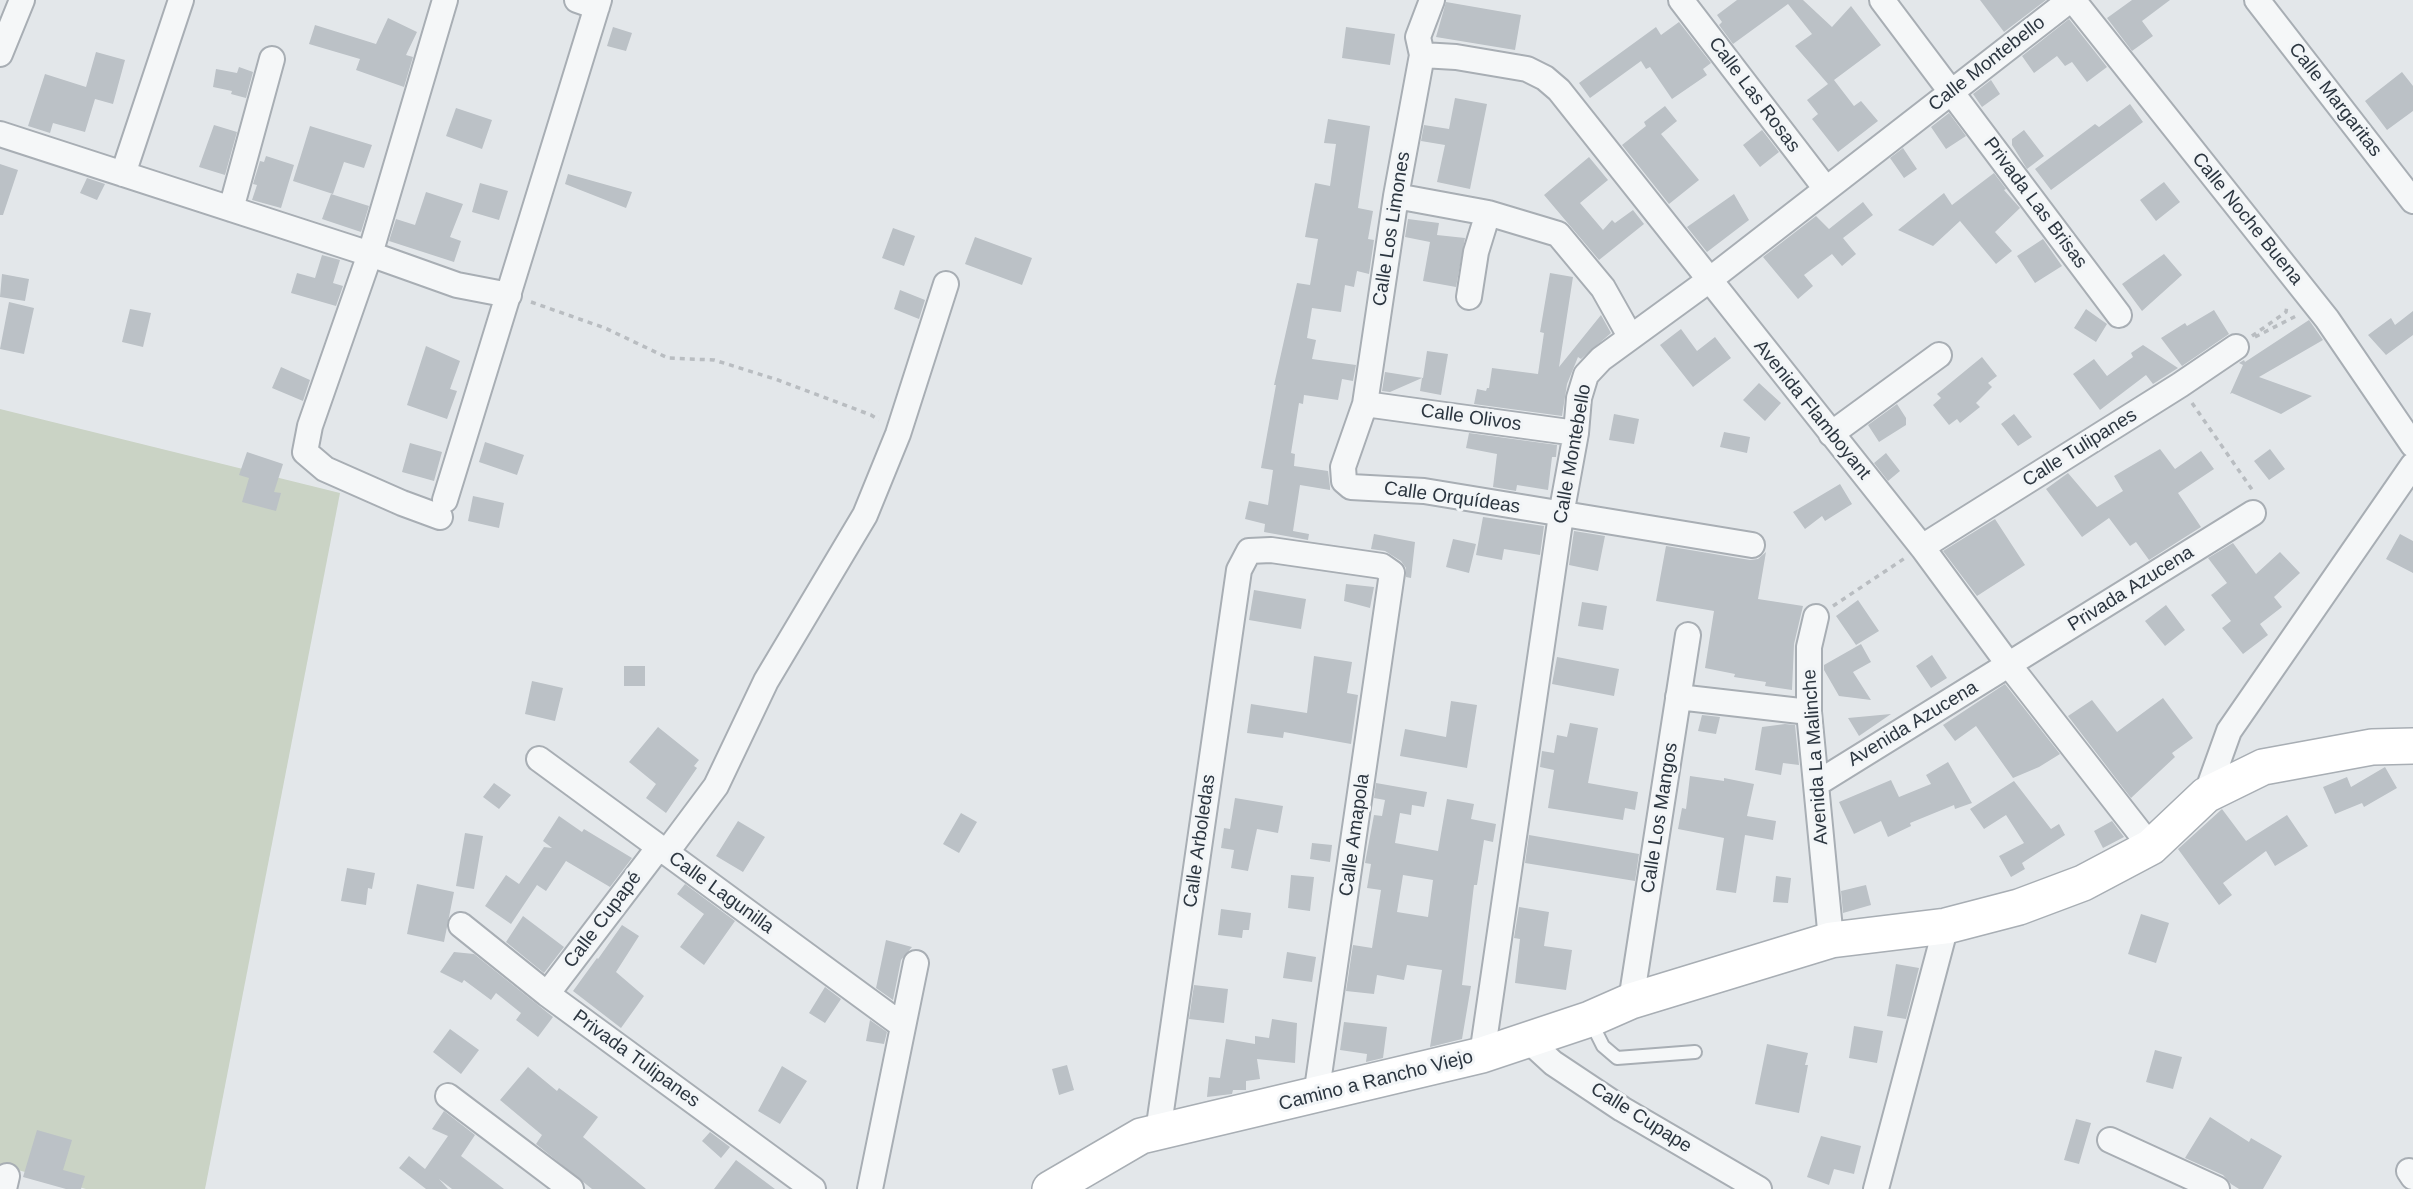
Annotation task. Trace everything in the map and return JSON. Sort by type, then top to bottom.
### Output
[{"type":"street","points":[[0,54],[22,0]]},
{"type":"street","points":[[122,174],[181,0]]},
{"type":"street","points":[[445,0],[370,254],[310,426],[305,453],[326,469],[402,503],[443,508],[526,242],[591,2]]},
{"type":"street","name":"Calle Los Limones","points":[[1344,481],[1343,467],[1365,404],[1396,196],[1422,55],[1418,37],[1432,0]]},
{"type":"street","name":"Calle Las Rosas","points":[[1681,0],[1826,189]]},
{"type":"street","name":"Privada Las Brisas","points":[[1882,0],[2119,315]]},
{"type":"street","name":"Calle Montebello","points":[[1482,1055],[1561,515],[1576,433],[1579,398],[1586,375],[1630,336],[1708,281],[2071,0]]},
{"type":"street","name":"Calle Noche Buena","points":[[2071,0],[2327,318],[2413,445]]},
{"type":"street","name":"Calle Margaritas","points":[[2257,0],[2413,201]]},
{"type":"street","name":"Avenida Flamboyant","points":[[1422,55],[1457,57],[1527,69],[1545,78],[1559,90],[1708,281],[1922,547],[2151,847]]},
{"type":"street","points":[[231,209],[272,59]]},
{"type":"street","points":[[0,134],[370,254],[457,285],[509,295]]},
{"type":"street","points":[[1396,196],[1488,213],[1558,234],[1603,288],[1630,336]]},
{"type":"street","points":[[1469,297],[1476,252],[1488,213]]},
{"type":"street","points":[[457,285],[500,284],[526,242]]},
{"type":"street","name":"Calle Cupapé","points":[[547,993],[716,786],[766,681],[864,514],[898,434],[946,284]]},
{"type":"street","name":"Calle Tulipanes","points":[[1922,547],[2236,347]]},
{"type":"street","points":[[1831,434],[1939,355]]},
{"type":"street","name":"Calle Olivos","points":[[1365,404],[1576,433]]},
{"type":"street","points":[[2206,795],[2229,731],[2413,465]]},
{"type":"street","name":"Calle Orquídeas","points":[[1344,481],[1351,487],[1424,491],[1752,545]]},
{"type":"street","name":"Privada Azucena","points":[[2010,665],[2253,513]]},
{"type":"street","name":"Calle Arboledas","points":[[1158,1132],[1239,570],[1249,551],[1271,550],[1382,566],[1392,573]]},
{"type":"street","name":"Calle Amapola","points":[[1316,1096],[1392,573]]},
{"type":"street","name":"Avenida La Malinche","points":[[1816,617],[1809,648],[1809,712],[1831,940]]},
{"type":"street","name":"Calle Los Mangos","points":[[1631,1001],[1688,635]]},
{"type":"street","name":"Avenida Azucena","points":[[1816,783],[2010,665]]},
{"type":"street","points":[[1678,697],[1809,712]]},
{"type":"street","name":"Camino a Rancho Viejo","points":[[1051,1189],[1141,1136],[1482,1055],[1590,1019],[1631,1001],[1831,940],[1946,926],[2019,907],[2083,883],[2151,847],[2206,795],[2263,767],[2372,747],[2413,746]]},
{"type":"street","name":"Calle Lagunilla","points":[[539,759],[903,1026]]},
{"type":"street","name":"Privada Tulipanes","points":[[461,925],[547,993],[813,1189]]},
{"type":"street","points":[[1876,1189],[1946,926]]},
{"type":"street","points":[[870,1189],[916,963]]},
{"type":"street","name":"Calle Cupape","points":[[1528,1040],[1553,1063],[1622,1109],[1759,1189]]},
{"type":"street","points":[[448,1096],[571,1189]]},
{"type":"street","points":[[2109,1140],[2217,1189]]},
{"type":"lane","points":[[1590,1019],[1603,1046],[1617,1058],[1695,1052]]},
{"type":"path","points":[[2236,347],[2286,312],[2291,275]]},
{"type":"path","points":[[509,295],[604,328],[668,358],[714,359],[778,380],[871,415],[898,434]]},
{"type":"path","points":[[2236,347],[2305,312],[2327,318]]},
{"type":"path","points":[[2180,385],[2256,496],[2253,513]]},
{"type":"path","points":[[1816,617],[1922,547]]},
{"type":"green space","points":[[0,409],[340,493],[205,1189],[86,1189],[0,1165]]},
{"type":"building","points":[[1737,0],[1803,0],[1832,27],[1851,6],[1881,45],[1834,80],[1854,106],[1861,101],[1878,121],[1838,152],[1812,119],[1818,114],[1807,100],[1828,84],[1795,46],[1812,34],[1788,4],[1733,44],[1719,25],[1722,22],[1717,15]]},
{"type":"building","points":[[1980,0],[2046,0],[2004,32]]},
{"type":"building","points":[[2132,0],[2170,0],[2142,21],[2153,36],[2132,51],[2107,18]]},
{"type":"building","points":[[1446,2],[1521,15],[1515,50],[1436,37]]},
{"type":"building","points":[[388,18],[417,32],[406,55],[413,57],[404,87],[356,70],[360,59],[309,44],[315,25],[376,44]]},
{"type":"building","points":[[2069,19],[2107,67],[2087,82],[2072,62],[2065,66],[2057,56],[2034,73],[2022,56]]},
{"type":"building","points":[[1679,22],[1711,63],[1703,69],[1707,75],[1672,99],[1650,67],[1646,69],[1641,61],[1590,98],[1579,83],[1656,27],[1661,35]]},
{"type":"building","points":[[613,27],[632,33],[626,51],[607,46]]},
{"type":"building","points":[[1346,27],[1395,34],[1390,65],[1342,58]]},
{"type":"building","points":[[96,52],[125,60],[113,104],[95,99],[85,132],[53,123],[50,133],[28,126],[45,74],[86,87]]},
{"type":"building","points":[[239,67],[253,72],[246,98],[231,94],[232,91],[213,87],[216,69],[237,73]]},
{"type":"building","points":[[2402,72],[2413,86],[2413,111],[2387,130],[2365,101]]},
{"type":"building","points":[[1991,80],[2000,94],[1982,107],[1973,94]]},
{"type":"building","points":[[1455,98],[1487,104],[1470,189],[1437,182],[1445,145],[1421,141],[1424,125],[1449,129]]},
{"type":"building","points":[[2130,104],[2143,122],[2051,190],[2035,169],[2095,124],[2099,127]]},
{"type":"building","points":[[1665,106],[1677,121],[1661,134],[1699,180],[1669,204],[1622,145],[1646,126],[1644,122]]},
{"type":"building","points":[[456,108],[492,120],[482,149],[446,136]]},
{"type":"building","points":[[1949,113],[1966,136],[1946,149],[1931,127]]},
{"type":"building","points":[[1328,119],[1370,126],[1358,208],[1373,211],[1368,239],[1374,240],[1369,274],[1357,271],[1354,287],[1345,285],[1341,312],[1312,308],[1307,338],[1316,340],[1312,359],[1356,365],[1353,381],[1342,379],[1338,400],[1304,395],[1303,404],[1299,403],[1291,453],[1295,454],[1294,466],[1328,471],[1330,487],[1330,490],[1300,485],[1293,531],[1309,534],[1308,540],[1264,532],[1265,524],[1245,519],[1249,501],[1268,505],[1273,470],[1261,468],[1274,385],[1297,283],[1310,285],[1318,239],[1305,237],[1315,183],[1330,186],[1336,144],[1324,143]]},
{"type":"building","points":[[214,125],[237,132],[225,175],[199,167]]},
{"type":"building","points":[[310,126],[372,145],[364,168],[344,162],[333,194],[293,181]]},
{"type":"building","points":[[1762,130],[1779,152],[1760,167],[1743,145]]},
{"type":"building","points":[[2024,130],[2044,156],[2027,169],[2012,145],[2012,139]]},
{"type":"building","points":[[1903,148],[1917,169],[1904,178],[1890,158]]},
{"type":"building","points":[[266,156],[294,165],[281,208],[252,200],[257,185],[253,184],[260,161],[264,162]]},
{"type":"building","points":[[1589,157],[1608,180],[1580,203],[1603,230],[1612,220],[1615,223],[1633,210],[1644,224],[1599,260],[1544,195]]},
{"type":"building","points":[[0,164],[18,170],[3,215],[0,215]]},
{"type":"building","points":[[1994,173],[2006,189],[2004,190],[2020,208],[1995,232],[2012,251],[1996,264],[1960,221],[1933,246],[1898,230],[1944,193],[1952,205]]},
{"type":"building","points":[[568,174],[632,192],[626,208],[565,184]]},
{"type":"building","points":[[87,178],[105,184],[97,200],[80,193]]},
{"type":"building","points":[[2164,182],[2180,202],[2156,221],[2140,200]]},
{"type":"building","points":[[480,183],[508,191],[499,220],[472,212]]},
{"type":"building","points":[[426,192],[463,204],[450,237],[461,241],[454,262],[389,241],[396,219],[415,225]]},
{"type":"building","points":[[331,194],[369,206],[361,232],[322,219]]},
{"type":"building","points":[[1734,194],[1749,220],[1707,252],[1687,227]]},
{"type":"building","points":[[1863,202],[1873,215],[1843,238],[1856,254],[1842,266],[1832,254],[1804,275],[1813,286],[1798,299],[1763,257],[1816,216],[1829,229]]},
{"type":"building","points":[[1408,219],[1439,223],[1437,235],[1465,238],[1456,287],[1423,281],[1430,242],[1405,237]]},
{"type":"building","points":[[893,228],[915,236],[904,266],[882,258]]},
{"type":"building","points":[[975,237],[1032,258],[1022,285],[965,264]]},
{"type":"building","points":[[2043,239],[2062,266],[2035,283],[2017,256]]},
{"type":"building","points":[[2164,254],[2182,275],[2142,311],[2122,284]]},
{"type":"building","points":[[322,255],[340,260],[333,283],[343,286],[336,306],[291,293],[297,273],[315,278]]},
{"type":"building","points":[[1550,273],[1573,277],[1559,367],[1601,315],[1611,333],[1581,359],[1578,357],[1567,384],[1562,416],[1474,404],[1477,389],[1486,391],[1489,388],[1492,368],[1538,374],[1544,333],[1540,332]]},
{"type":"building","points":[[2,274],[29,279],[25,301],[0,297]]},
{"type":"building","points":[[900,290],[925,300],[919,319],[894,309]]},
{"type":"building","points":[[9,302],[34,308],[24,354],[0,349]]},
{"type":"building","points":[[130,309],[151,313],[143,347],[122,342]]},
{"type":"building","points":[[2086,309],[2107,324],[2096,342],[2074,328]]},
{"type":"building","points":[[2214,310],[2229,334],[2182,366],[2161,338]]},
{"type":"building","points":[[2413,311],[2413,335],[2386,355],[2368,335],[2391,318],[2395,325]]},
{"type":"building","points":[[2309,320],[2323,340],[2259,377],[2312,396],[2281,414],[2230,394],[2243,365],[2239,363],[2244,360],[2245,362]]},
{"type":"building","points":[[1681,329],[1697,351],[1715,337],[1731,358],[1693,387],[1660,345]]},
{"type":"building","points":[[2143,345],[2178,368],[2153,384],[2146,375],[2100,410],[2073,374],[2094,359],[2107,376],[2133,357],[2131,353]]},
{"type":"building","points":[[426,346],[460,361],[450,389],[457,391],[447,419],[407,405]]},
{"type":"building","points":[[1427,351],[1448,354],[1441,395],[1420,391],[1422,378],[1390,392],[1382,391],[1385,372],[1423,378]]},
{"type":"building","points":[[1982,357],[1997,376],[1988,383],[1992,387],[1976,403],[1980,407],[1960,423],[1957,419],[1949,425],[1933,405],[1941,398],[1937,394]]},
{"type":"building","points":[[281,367],[310,380],[303,401],[272,388]]},
{"type":"building","points":[[1759,383],[1781,403],[1765,421],[1743,400]]},
{"type":"building","points":[[1897,404],[1906,418],[1906,425],[1879,442],[1868,425]]},
{"type":"building","points":[[1614,414],[1639,419],[1634,444],[1609,440]]},
{"type":"building","points":[[2014,414],[2032,437],[2018,446],[2001,424]]},
{"type":"building","points":[[1724,432],[1750,437],[1747,453],[1720,447]]},
{"type":"building","points":[[1469,433],[1557,445],[1556,457],[1552,457],[1548,490],[1517,485],[1516,491],[1493,487],[1497,454],[1466,448]]},
{"type":"building","points":[[485,442],[524,455],[517,475],[479,462]]},
{"type":"building","points":[[410,443],[442,452],[434,481],[402,472]]},
{"type":"building","points":[[2160,449],[2175,469],[2201,451],[2214,469],[2178,493],[2201,527],[2149,560],[2136,542],[2130,546],[2109,518],[2082,537],[2046,489],[2068,473],[2097,507],[2123,491],[2114,476]]},
{"type":"building","points":[[2270,449],[2285,469],[2269,480],[2254,461]]},
{"type":"building","points":[[247,452],[283,464],[274,492],[281,493],[276,511],[242,502],[249,478],[239,475]]},
{"type":"building","points":[[1886,453],[1900,471],[1888,481],[1874,463]]},
{"type":"building","points":[[1840,484],[1852,504],[1825,521],[1822,516],[1805,529],[1793,512]]},
{"type":"building","points":[[473,496],[504,503],[499,528],[468,521]]},
{"type":"building","points":[[1483,517],[1544,526],[1540,555],[1504,549],[1502,560],[1476,555]]},
{"type":"building","points":[[1995,519],[2025,565],[1977,596],[1943,551]]},
{"type":"building","points":[[1574,531],[1605,536],[1598,571],[1569,565]]},
{"type":"building","points":[[1374,534],[1415,542],[1411,578],[1406,577],[1406,568],[1401,561],[1385,551],[1371,549]]},
{"type":"building","points":[[2400,534],[2413,541],[2413,573],[2386,559]]},
{"type":"building","points":[[1453,539],[1476,544],[1469,573],[1446,567]]},
{"type":"building","points":[[2233,543],[2256,574],[2280,552],[2300,573],[2274,597],[2282,607],[2260,624],[2268,635],[2243,654],[2222,628],[2231,621],[2211,595],[2227,583],[2208,558]]},
{"type":"building","points":[[1666,546],[1750,560],[1758,559],[1766,552],[1758,599],[1803,606],[1794,644],[1792,690],[1765,686],[1766,682],[1734,677],[1735,674],[1705,668],[1714,611],[1656,601]]},
{"type":"building","points":[[1346,584],[1374,587],[1370,608],[1344,601]]},
{"type":"building","points":[[1254,590],[1306,599],[1301,629],[1249,620]]},
{"type":"building","points":[[1858,600],[1879,631],[1856,645],[1836,616]]},
{"type":"building","points":[[1582,602],[1607,606],[1603,630],[1578,626]]},
{"type":"building","points":[[2166,605],[2185,630],[2165,646],[2145,621]]},
{"type":"building","points":[[1861,644],[1871,662],[1853,672],[1871,700],[1839,696],[1824,670],[1824,665]]},
{"type":"building","points":[[1932,655],[1947,678],[1931,688],[1916,666]]},
{"type":"building","points":[[1314,656],[1352,662],[1347,693],[1358,695],[1351,744],[1284,732],[1283,738],[1247,733],[1251,704],[1307,713]]},
{"type":"building","points":[[1557,657],[1619,669],[1614,696],[1552,684]]},
{"type":"building","points":[[624,666],[645,666],[645,686],[624,686]]},
{"type":"building","points":[[532,681],[563,688],[555,721],[525,714]]},
{"type":"building","points":[[2005,684],[2060,754],[2013,778],[1976,726],[1955,741],[1943,725]]},
{"type":"building","points":[[2163,698],[2193,738],[2172,753],[2175,757],[2131,798],[2068,716],[2092,700],[2117,732]]},
{"type":"building","points":[[1451,701],[1477,705],[1467,768],[1400,756],[1405,729],[1446,737]]},
{"type":"building","points":[[1891,714],[1859,736],[1848,718]]},
{"type":"building","points":[[1702,715],[1720,717],[1716,734],[1698,731]]},
{"type":"building","points":[[1570,723],[1598,728],[1588,783],[1638,792],[1635,810],[1625,808],[1623,820],[1548,808],[1554,770],[1540,767],[1542,751],[1554,753],[1557,735],[1567,737]]},
{"type":"building","points":[[1795,725],[1799,765],[1783,763],[1781,775],[1755,770],[1762,727]]},
{"type":"building","points":[[658,727],[699,760],[694,766],[697,768],[666,813],[646,798],[656,784],[629,762]]},
{"type":"building","points":[[1948,762],[1972,803],[1955,809],[1954,805],[1910,823],[1911,826],[1888,837],[1881,821],[1854,834],[1839,802],[1891,780],[1899,797],[1931,784],[1926,775]]},
{"type":"building","points":[[2385,767],[2397,788],[2364,807],[2362,803],[2335,814],[2323,787],[2347,777],[2351,787]]},
{"type":"building","points":[[1690,776],[1724,781],[1724,778],[1754,784],[1747,816],[1776,821],[1773,840],[1745,835],[1736,893],[1716,890],[1724,838],[1678,829],[1682,808],[1686,809]]},
{"type":"building","points":[[2014,781],[2051,829],[2059,824],[2065,835],[2022,863],[2025,869],[2011,877],[1999,856],[2024,843],[2006,815],[1984,829],[1970,809]]},
{"type":"building","points":[[494,783],[511,795],[499,809],[483,797]]},
{"type":"building","points":[[1376,783],[1427,792],[1424,807],[1412,805],[1411,815],[1400,813],[1395,843],[1438,851],[1447,799],[1474,804],[1471,819],[1496,824],[1493,842],[1484,840],[1477,885],[1474,885],[1462,985],[1471,986],[1462,1039],[1430,1047],[1442,970],[1407,965],[1404,980],[1377,975],[1374,994],[1346,991],[1353,945],[1372,948],[1381,890],[1367,888],[1371,864],[1365,863],[1374,815],[1382,816],[1385,800],[1374,798]],"holes":[[[1403,875],[1433,880],[1428,917],[1397,912]]]},
{"type":"building","points":[[1235,798],[1283,806],[1278,833],[1257,829],[1248,871],[1231,868],[1234,850],[1221,848],[1224,828],[1230,829]]},
{"type":"building","points":[[2222,809],[2246,841],[2287,815],[2308,846],[2275,866],[2266,851],[2223,883],[2232,895],[2219,905],[2178,849]]},
{"type":"building","points":[[961,813],[977,822],[959,853],[943,844]]},
{"type":"building","points":[[559,816],[582,832],[584,829],[632,858],[610,887],[566,861],[546,891],[537,885],[511,924],[485,906],[506,875],[519,884],[544,847],[552,848],[543,841]]},
{"type":"building","points":[[738,821],[765,837],[743,872],[716,856]]},
{"type":"building","points":[[2112,821],[2124,837],[2103,848],[2094,831]]},
{"type":"building","points":[[465,833],[483,836],[474,889],[456,886]]},
{"type":"building","points":[[1529,835],[1639,854],[1635,881],[1525,863]]},
{"type":"building","points":[[1312,843],[1332,845],[1330,862],[1310,859]]},
{"type":"building","points":[[347,868],[375,873],[372,889],[368,888],[366,905],[341,901]]},
{"type":"building","points":[[1291,875],[1314,877],[1310,911],[1288,908]]},
{"type":"building","points":[[1776,876],[1791,878],[1788,903],[1773,902]]},
{"type":"building","points":[[417,884],[454,892],[444,942],[407,934]]},
{"type":"building","points":[[685,884],[735,921],[704,965],[680,947],[704,914],[677,894]]},
{"type":"building","points":[[1866,885],[1871,905],[1843,913],[1841,891]]},
{"type":"building","points":[[1519,907],[1549,912],[1544,946],[1572,950],[1566,990],[1515,983],[1520,939],[1514,938]]},
{"type":"building","points":[[1221,909],[1251,913],[1249,930],[1243,930],[1242,938],[1218,935]]},
{"type":"building","points":[[2141,914],[2169,923],[2156,963],[2128,954]]},
{"type":"building","points":[[523,916],[564,947],[544,973],[506,942]]},
{"type":"building","points":[[622,925],[639,936],[616,972],[644,996],[621,1028],[573,991]]},
{"type":"building","points":[[886,940],[912,947],[901,960],[893,1000],[876,988]]},
{"type":"building","points":[[454,952],[474,954],[553,1017],[538,1037],[516,1020],[521,1013],[496,993],[491,1000],[464,980],[462,983],[440,972]]},
{"type":"building","points":[[1287,952],[1316,957],[1312,982],[1283,978]]},
{"type":"building","points":[[1896,964],[1919,968],[1906,1019],[1887,1016]]},
{"type":"building","points":[[1194,985],[1228,989],[1224,1023],[1189,1019]]},
{"type":"building","points":[[825,987],[841,999],[825,1023],[809,1013]]},
{"type":"building","points":[[1272,1019],[1297,1023],[1295,1063],[1257,1059],[1260,1079],[1246,1081],[1246,1090],[1233,1090],[1232,1094],[1207,1097],[1209,1077],[1220,1078],[1226,1039],[1255,1044],[1255,1036],[1269,1038]]},
{"type":"building","points":[[870,1020],[887,1032],[884,1044],[866,1041]]},
{"type":"building","points":[[1344,1022],[1387,1027],[1383,1058],[1366,1062],[1367,1054],[1340,1050]]},
{"type":"building","points":[[1854,1026],[1883,1031],[1877,1063],[1849,1058]]},
{"type":"building","points":[[450,1029],[479,1050],[461,1074],[433,1052]]},
{"type":"building","points":[[1767,1044],[1808,1053],[1799,1113],[1755,1104]]},
{"type":"building","points":[[2155,1050],[2182,1057],[2173,1089],[2146,1082]]},
{"type":"building","points":[[1067,1065],[1074,1090],[1059,1095],[1052,1069]]},
{"type":"building","points":[[782,1066],[807,1081],[780,1124],[758,1111]]},
{"type":"building","points":[[528,1067],[557,1091],[559,1088],[598,1117],[583,1137],[646,1189],[592,1189],[536,1144],[542,1135],[500,1100]]},
{"type":"building","points":[[444,1111],[475,1135],[461,1156],[504,1189],[452,1189],[439,1179],[448,1189],[426,1189],[399,1168],[409,1156],[425,1169],[448,1136],[432,1129]]},
{"type":"building","points":[[2210,1117],[2249,1142],[2251,1138],[2282,1156],[2263,1189],[2239,1189],[2223,1175],[2185,1158]]},
{"type":"building","points":[[2076,1119],[2091,1123],[2079,1164],[2064,1160]]},
{"type":"building","points":[[37,1130],[72,1140],[63,1170],[85,1176],[81,1189],[66,1189],[23,1177]]},
{"type":"building","points":[[710,1132],[730,1147],[721,1158],[702,1141]]},
{"type":"building","points":[[1821,1136],[1861,1146],[1854,1174],[1834,1169],[1829,1185],[1807,1177]]},
{"type":"building","points":[[736,1160],[775,1189],[714,1189]]}]
